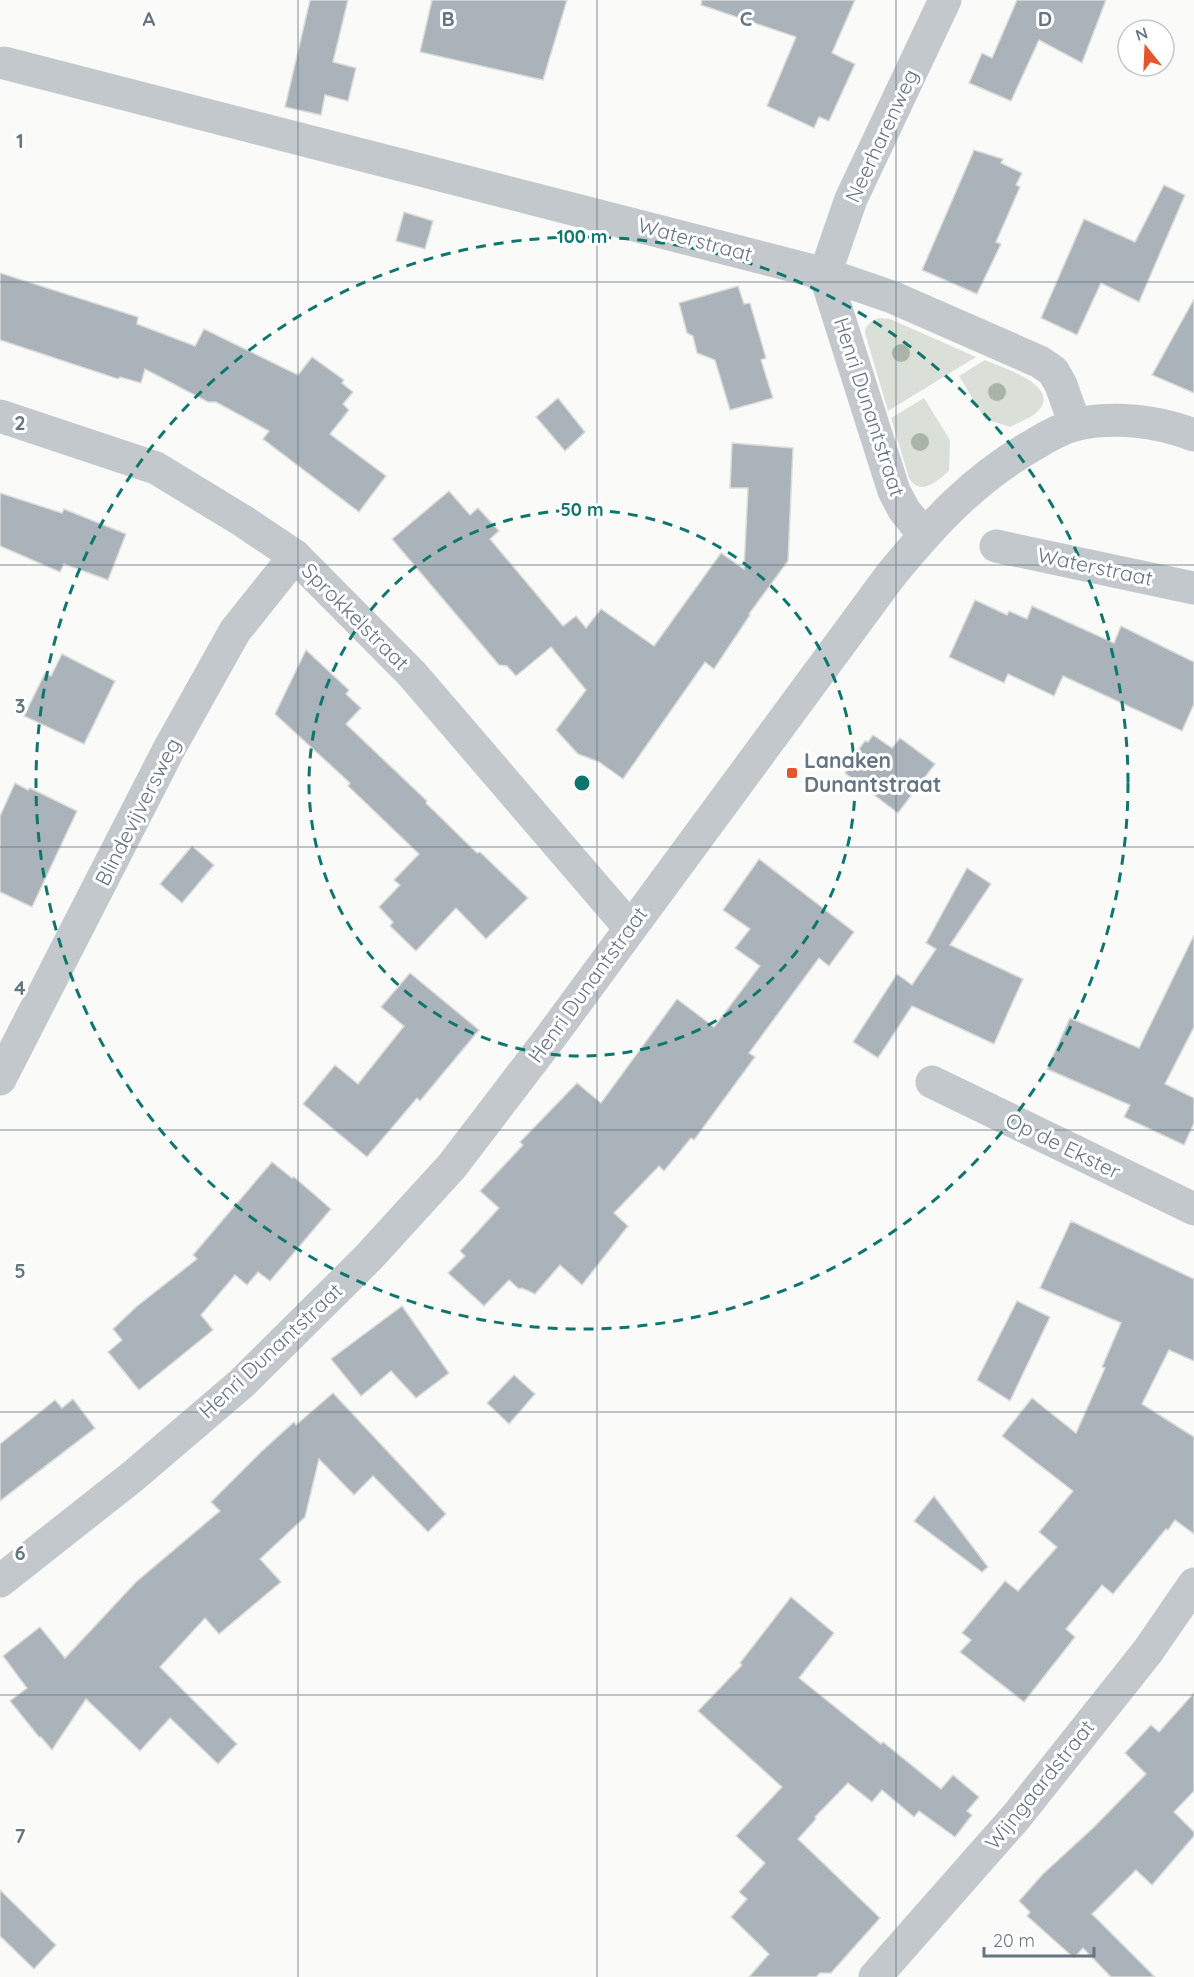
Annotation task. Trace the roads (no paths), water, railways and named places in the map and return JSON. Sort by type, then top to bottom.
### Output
[{"type":"street","name":"Neerharenweg","points":[[825,274],[851,199],[945,0]]},
{"type":"street","name":"Waterstraat","points":[[4,63],[825,274],[892,297],[1040,362],[1053,371],[1061,385],[1075,425]]},
{"type":"street","name":"Henri Dunantstraat","points":[[0,1581],[132,1477],[242,1383],[368,1258],[452,1166],[552,1035],[890,576],[924,535],[904,510],[894,491],[825,274]]},
{"type":"street","name":"Sprokkelstraat","points":[[0,416],[156,468],[295,556],[412,674],[630,928]]},
{"type":"street","points":[[924,535],[958,499],[1016,455],[1046,437],[1075,425],[1104,420],[1138,421],[1179,429],[1194,435]]},
{"type":"street","name":"Waterstraat","points":[[996,546],[1194,588]]},
{"type":"street","name":"Blindevijversweg","points":[[0,1079],[169,749],[235,631],[295,556]]},
{"type":"street","name":"Op de Ekster","points":[[932,1083],[1194,1209]]},
{"type":"street","name":"Wijngaardstraat","points":[[875,1977],[1016,1817],[1148,1651],[1194,1584]]},
{"type":"place","name":"Lanaken Dunantstraat","points":[[792,773]]}]
